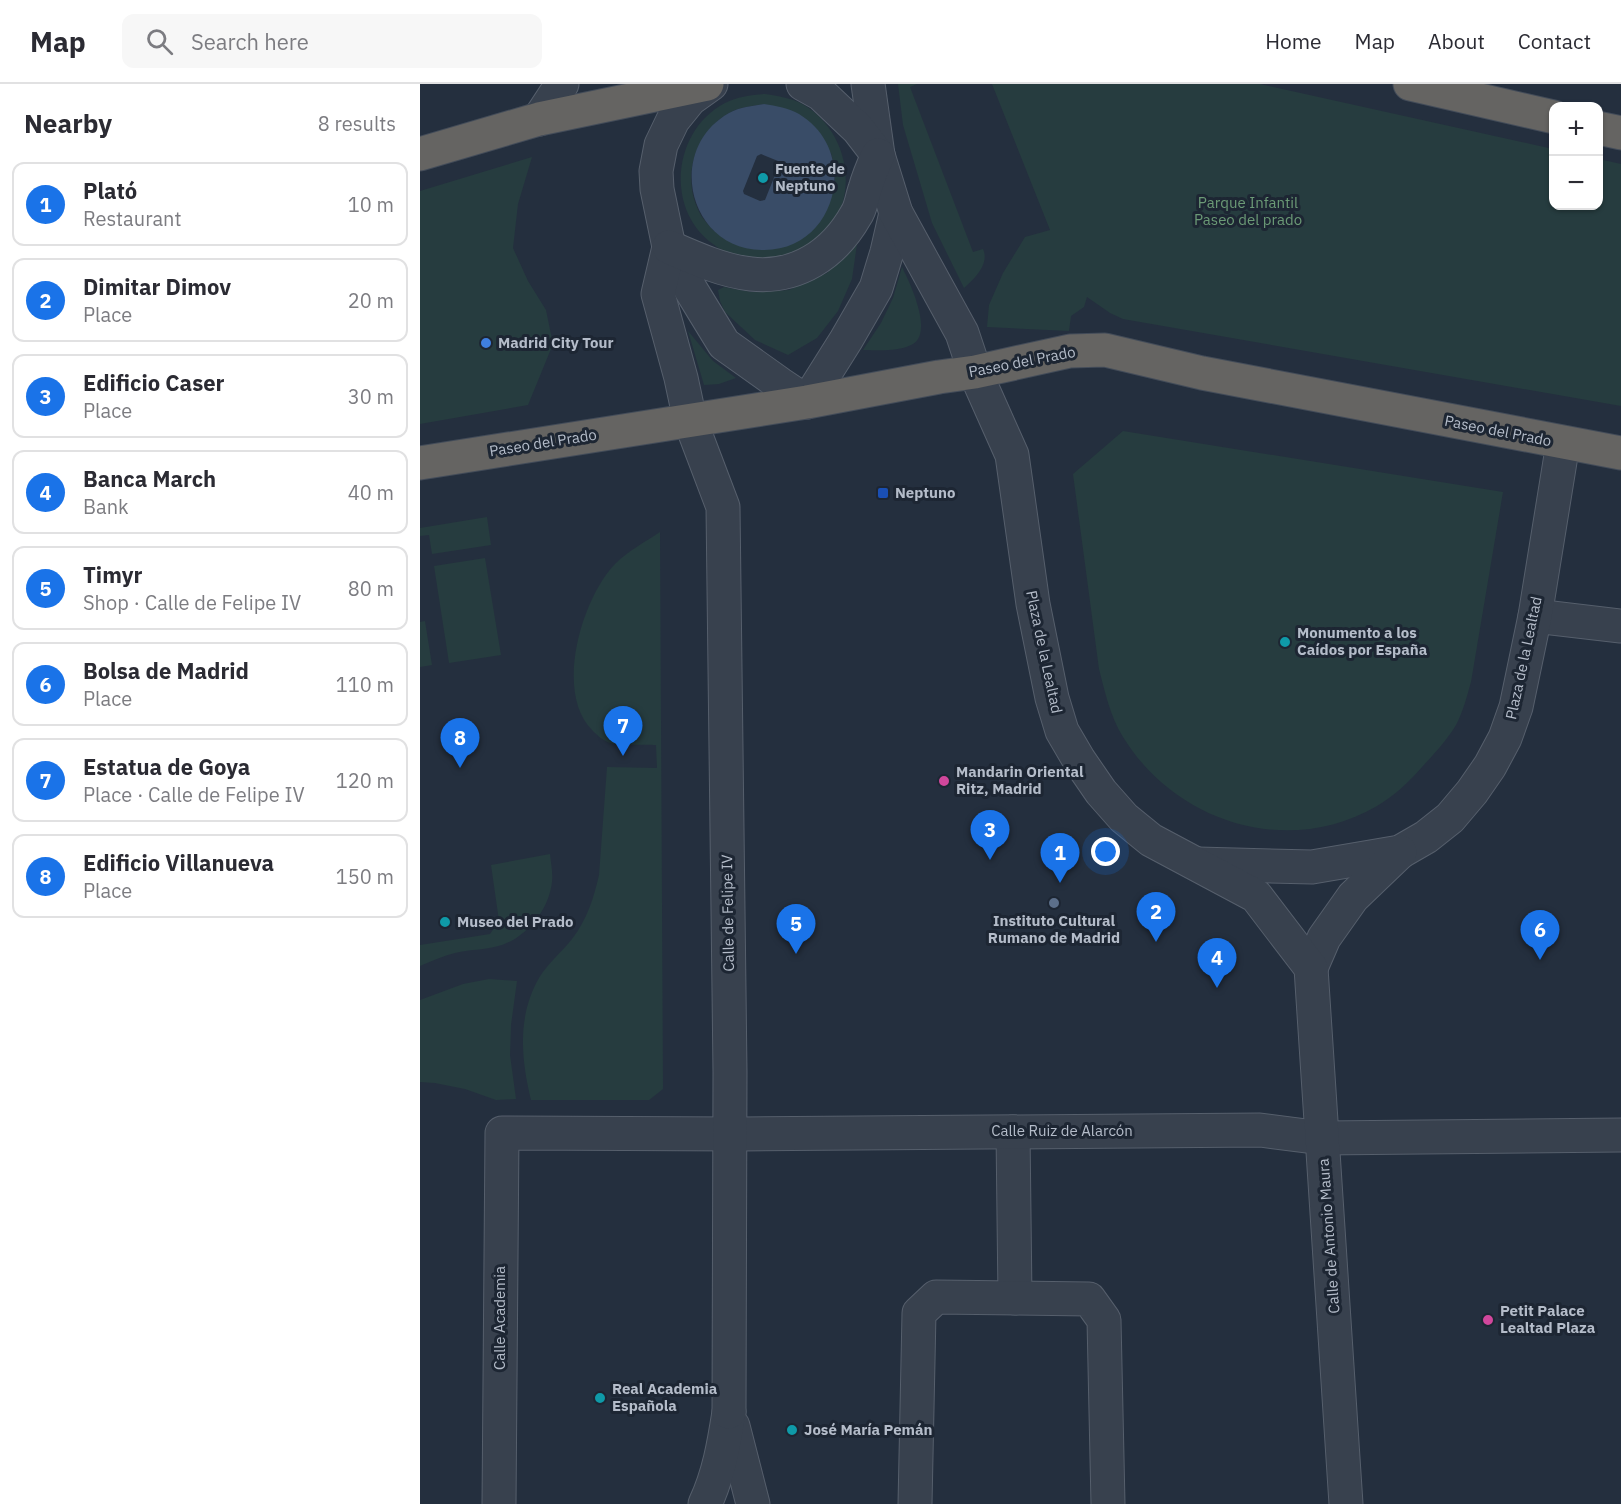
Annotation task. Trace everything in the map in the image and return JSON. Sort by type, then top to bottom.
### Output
[{"type":"highway","points":[[420,154],[539,118],[709,84]]},
{"type":"highway","points":[[1430,86],[1549,116]]},
{"type":"highway","points":[[1603,129],[1621,133]]},
{"type":"highway","name":"Paseo del Prado","points":[[420,463],[807,402],[975,372],[1070,351],[1105,350],[1202,373],[1621,453]]},
{"type":"street","points":[[539,118],[562,84]]},
{"type":"street","points":[[709,84],[684,106],[673,120],[661,145],[656,171],[657,189],[669,247],[724,344],[807,402],[876,288],[896,213]]},
{"type":"street","points":[[803,84],[821,94],[858,129],[878,155]]},
{"type":"street","points":[[669,247],[693,257],[752,274],[778,274],[804,267],[825,253],[843,235],[858,213],[878,155],[868,84]]},
{"type":"street","name":"Plaza de la Lealtad","points":[[878,155],[896,213],[962,333],[975,372],[1012,455],[1033,604],[1052,698],[1062,731],[1101,792],[1124,818],[1151,840],[1198,864],[1312,867],[1400,852],[1426,837],[1450,818],[1490,766],[1505,738],[1516,707],[1535,616],[1563,443]]},
{"type":"street","name":"Calle de Felipe IV","points":[[669,247],[658,294],[690,420],[723,507],[724,518],[729,1412],[721,1462],[705,1504]]},
{"type":"street","points":[[1535,616],[1621,626]]},
{"type":"street","name":"Calle de Antonio Maura","points":[[1346,1504],[1311,968],[1324,938],[1353,897],[1400,852]]},
{"type":"street","points":[[1198,864],[1256,896],[1311,968]]},
{"type":"street","name":"Calle Ruiz de Alarcón","points":[[502,1133],[729,1134],[1260,1130],[1322,1138],[1621,1135]]},
{"type":"street","points":[[1013,1132],[1015,1298]]},
{"type":"street","name":"Calle Academia","points":[[499,1504],[502,1133]]},
{"type":"street","points":[[915,1504],[919,1313],[936,1296],[1089,1299],[1104,1320],[1108,1504]]},
{"type":"street","name":"Calle de Felipe IV","points":[[729,1412],[753,1504]]},
{"type":"green space","points":[[898,84],[917,84],[910,87],[973,252],[983,249],[985,255],[983,266],[964,288],[932,223],[903,125]]},
{"type":"green space","name":"Parque Infantil Paseo del prado","points":[[992,84],[1260,84],[1549,148],[1549,210],[1603,210],[1603,160],[1621,164],[1621,406],[1123,319],[1087,297],[1084,307],[1071,316],[1069,331],[987,327],[989,305],[1003,273],[1025,237],[1050,230]]},
{"type":"green space","points":[[765,94],[795,101],[820,117],[832,133],[841,151],[845,170],[845,189],[841,208],[832,225],[816,241],[779,260],[743,259],[716,246],[697,229],[687,211],[682,191],[681,170],[685,150],[694,132],[708,115],[725,103],[739,98]],"holes":[[[764,104],[831,153],[835,170],[835,187],[714,231],[702,217],[695,203],[691,174],[699,146],[706,133],[717,122],[737,109]]]},
{"type":"green space","points":[[532,157],[518,204],[513,248],[528,281],[546,310],[553,344],[528,405],[420,424],[420,191]]},
{"type":"green space","points":[[857,244],[852,279],[838,311],[817,338],[788,355],[755,340],[725,312],[718,290],[724,287],[751,292],[789,290],[827,273]]},
{"type":"green space","points":[[902,267],[921,320],[918,339],[911,345],[900,349],[863,350],[881,323],[893,298]]},
{"type":"green space","points":[[688,331],[713,361],[736,378],[719,384],[704,385]]},
{"type":"green space","points":[[1123,431],[1503,492],[1471,682],[1463,709],[1456,725],[1440,747],[1412,778],[1389,798],[1343,821],[1307,829],[1271,830],[1236,823],[1203,810],[1173,791],[1145,767],[1123,737],[1111,712],[1099,669],[1073,474]]},
{"type":"green space","points":[[487,517],[491,545],[432,554],[429,535],[420,536],[420,528]]},
{"type":"green space","points":[[660,532],[663,1089],[649,1100],[531,1100],[523,1053],[527,1007],[539,978],[577,932],[592,900],[599,875],[607,767],[657,768],[656,745],[615,744],[600,738],[592,730],[581,713],[575,693],[574,670],[577,646],[583,621],[603,579],[620,559]]},
{"type":"green space","points":[[485,558],[501,655],[449,663],[434,566]]},
{"type":"green space","points":[[425,621],[432,665],[420,667],[420,622]]},
{"type":"green space","points":[[550,854],[552,882],[547,902],[536,920],[520,935],[502,945],[455,953],[420,966],[420,945],[490,934],[499,921],[491,865]]},
{"type":"green space","points":[[489,979],[517,981],[511,1025],[510,1055],[516,1099],[496,1100],[465,1089],[420,1082],[420,1000],[463,984]]},
{"type":"water","points":[[764,104],[795,112],[819,131],[830,152],[834,174],[832,197],[823,218],[808,235],[787,246],[762,250],[737,245],[717,233],[702,216],[694,195],[692,172],[697,149],[709,129],[733,111]],"holes":[[[761,154],[778,161],[779,165],[765,200],[760,201],[744,194],[743,191],[757,156]]]},
{"type":"place","name":"Fuente de Neptuno","points":[[763,178]]},
{"type":"place","name":"Madrid City Tour","points":[[486,343]]},
{"type":"place","name":"Neptuno","points":[[883,493]]},
{"type":"place","name":"Monumento a los Caídos por España","points":[[1285,642]]},
{"type":"place","name":"Estatua de Goya","points":[[623,756]]},
{"type":"place","name":"Edificio Villanueva","points":[[460,768]]},
{"type":"place","name":"Mandarin Oriental Ritz, Madrid","points":[[944,781]]},
{"type":"place","name":"Edificio Caser","points":[[990,860]]},
{"type":"place","name":"Plató","points":[[1060,883]]},
{"type":"place","name":"Instituto Cultural Rumano de Madrid","points":[[1054,903]]},
{"type":"place","name":"Museo del Prado","points":[[445,922]]},
{"type":"place","name":"Dimitar Dimov","points":[[1156,942]]},
{"type":"place","name":"Timyr","points":[[796,954]]},
{"type":"place","name":"Bolsa de Madrid","points":[[1540,960]]},
{"type":"place","name":"Banca March","points":[[1217,988]]},
{"type":"place","name":"Petit Palace Lealtad Plaza","points":[[1488,1320]]},
{"type":"place","name":"Real Academia Española","points":[[600,1398]]},
{"type":"place","name":"José María Pemán","points":[[792,1430]]}]
